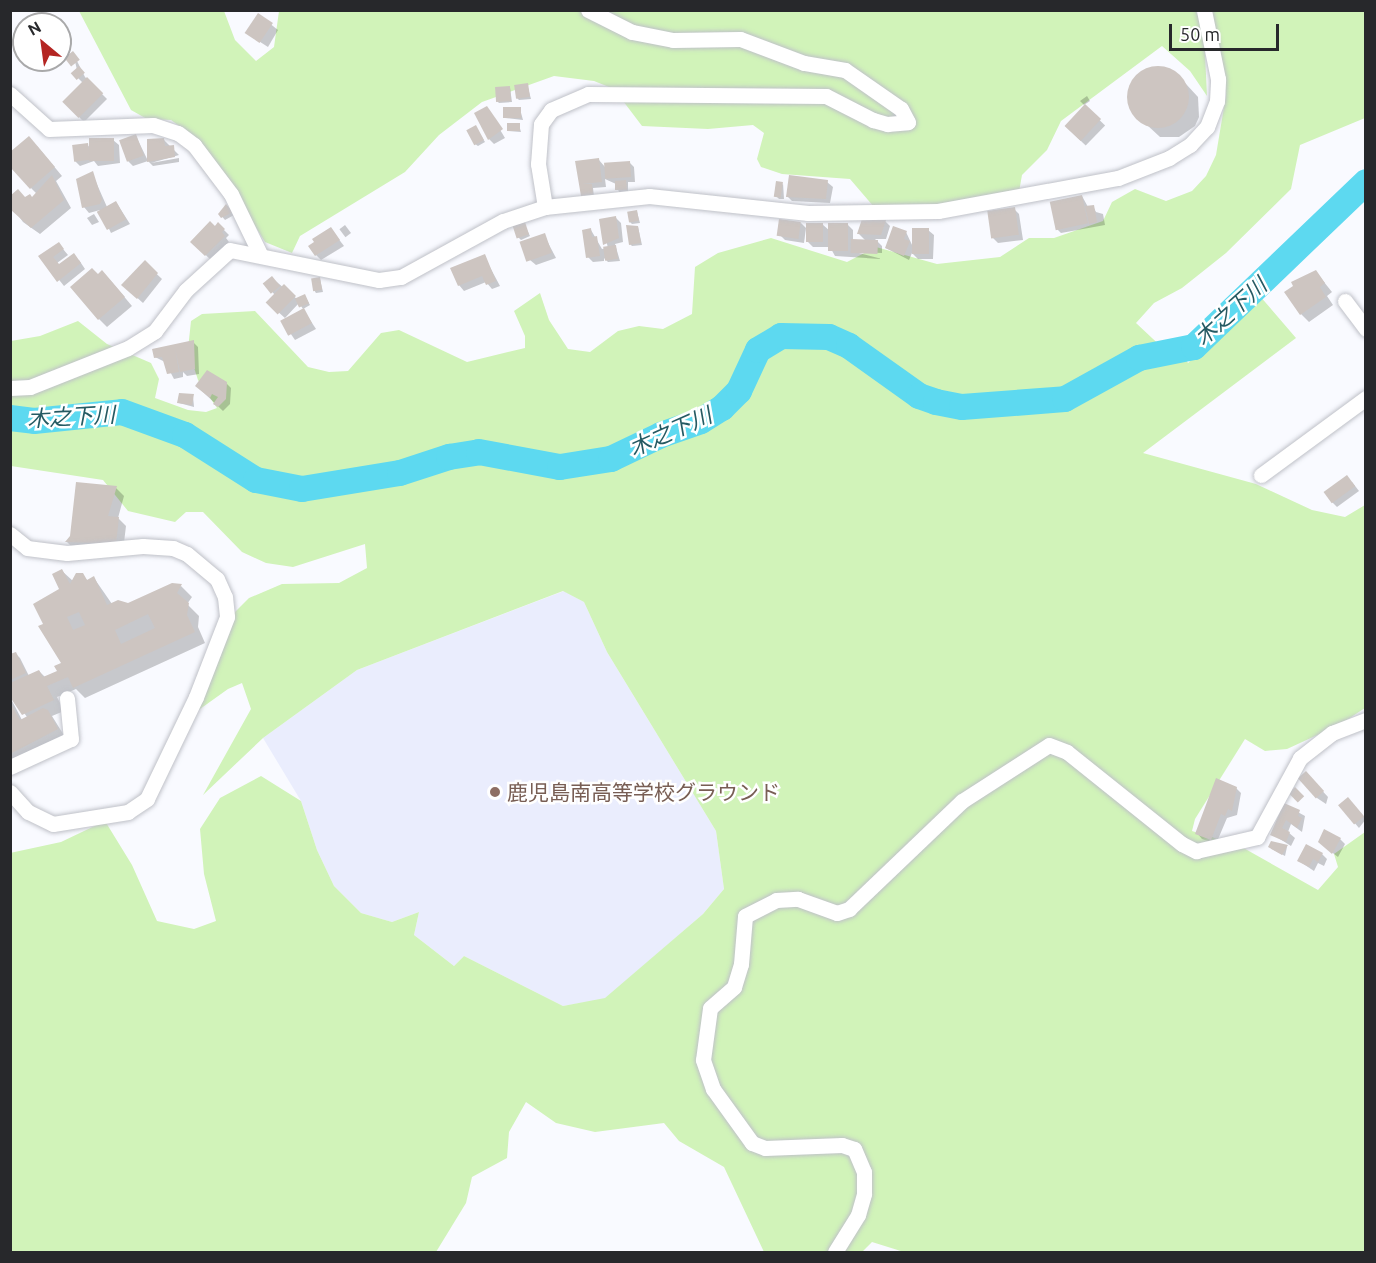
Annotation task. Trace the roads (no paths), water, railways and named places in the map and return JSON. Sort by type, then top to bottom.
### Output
[{"type":"street","points":[[545,207],[538,164],[541,124],[551,110],[588,94],[826,96],[873,120],[887,124],[908,122],[901,109],[845,70],[804,63],[740,39],[673,40],[632,32],[588,10]]},
{"type":"street","points":[[10,388],[30,387],[128,348],[155,331],[186,290],[230,250],[260,254],[357,279],[401,277],[503,221],[545,207],[649,196],[808,213],[938,212],[1118,178],[1169,158],[1190,145],[1207,127],[1217,101],[1218,79],[1204,10]]},
{"type":"street","points":[[10,94],[49,129],[153,125],[178,133],[194,145],[231,194],[260,254]]},
{"type":"street","points":[[1345,301],[1365,329]]},
{"type":"street","points":[[1260,475],[1365,398]]},
{"type":"street","points":[[10,534],[27,548],[67,554],[143,546],[173,548],[187,554],[217,579],[225,597],[227,617],[196,697],[147,799],[128,812],[53,824],[28,812],[10,792]]},
{"type":"street","points":[[10,767],[71,739],[67,698]]},
{"type":"street","points":[[835,1252],[858,1215],[864,1194],[864,1172],[854,1149],[842,1145],[765,1148],[752,1143],[713,1089],[703,1060],[711,1008],[734,987],[741,964],[745,916],[776,900],[798,900],[837,913],[849,909],[962,801],[1049,745],[1082,763],[1182,844],[1196,851],[1257,837],[1300,758],[1332,733],[1365,720]]},
{"type":"waterway","name":"木之下川","points":[[10,418],[34,421],[122,412],[185,435],[256,480],[302,489],[400,473],[449,457],[479,452],[560,467],[611,459],[661,435],[701,421],[722,408],[739,391],[758,350],[781,336],[829,337],[849,346],[919,396],[936,402],[962,407],[1065,399],[1139,358],[1194,347],[1366,182]]},
{"type":"place","name":"鹿児島南高等学校グラウンド","points":[[495,792]]}]
